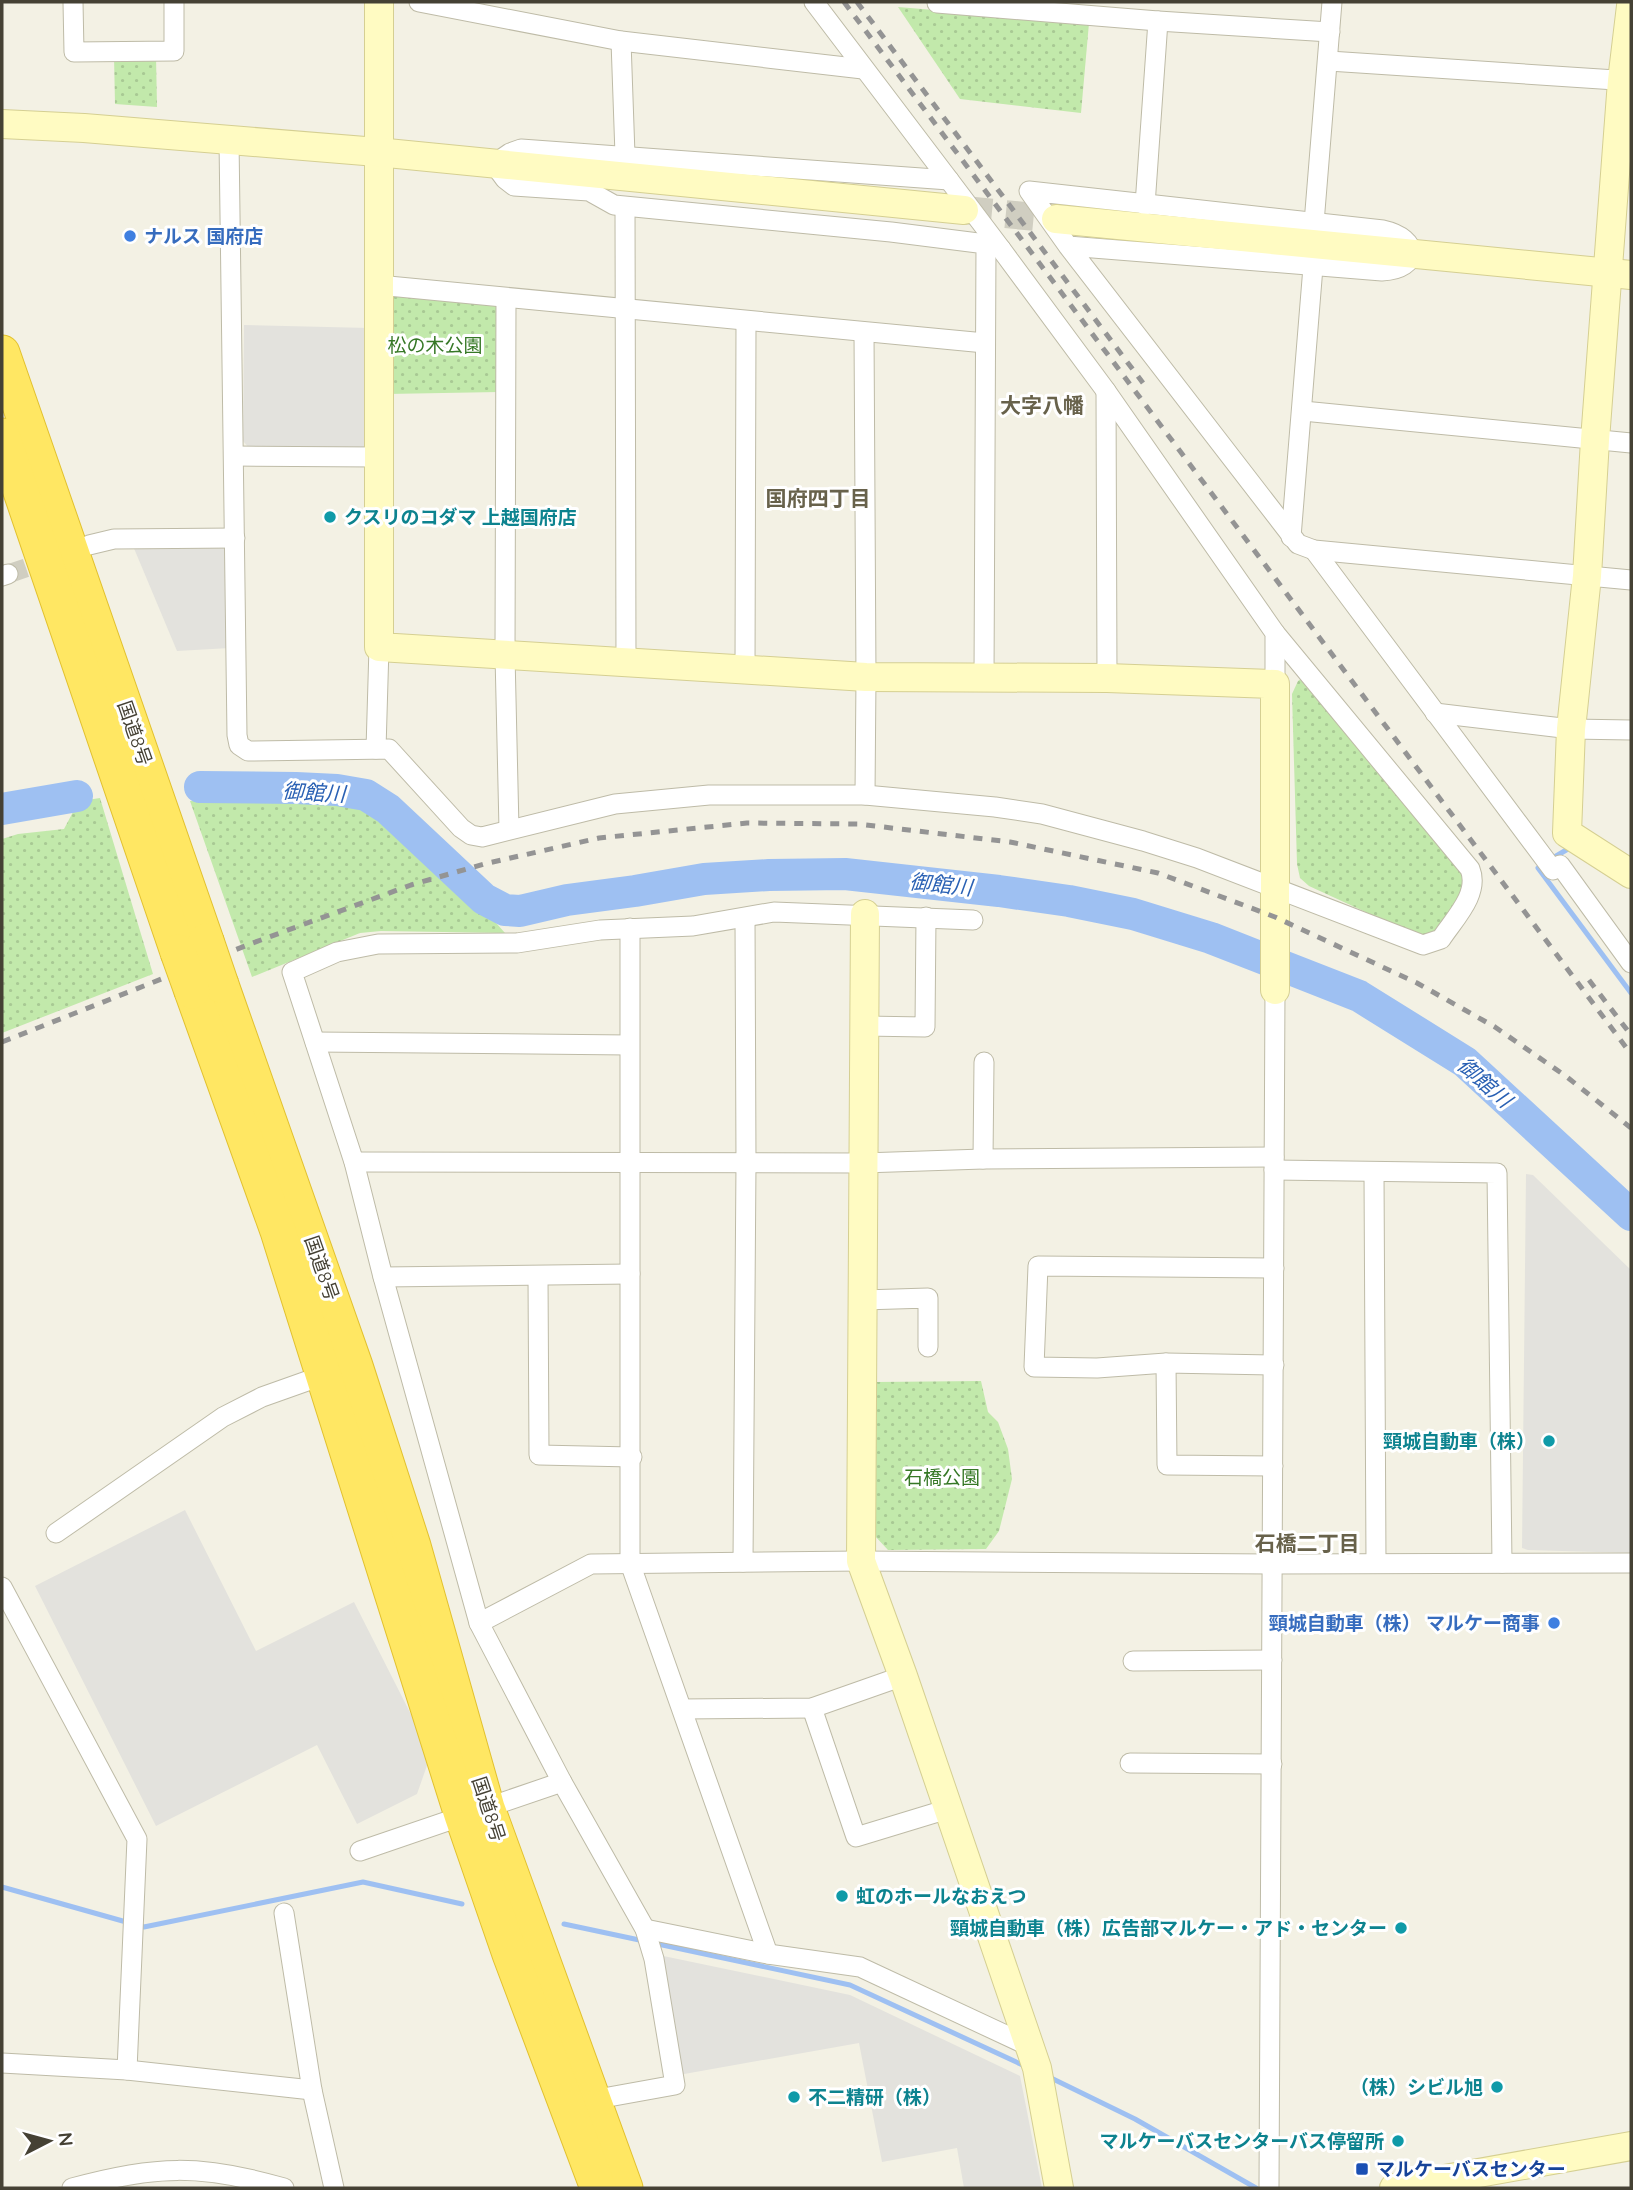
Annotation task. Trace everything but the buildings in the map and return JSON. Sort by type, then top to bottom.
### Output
[{"type":"highway","name":"国道8号","points":[[2,353],[206,988],[245,1135],[324,1375],[475,1811],[625,2188]]},
{"type":"highway","name":"国道8号","points":[[2,436],[192,946]]},
{"type":"highway","name":"国道8号","points":[[206,988],[304,1218],[363,1391],[413,1546],[510,1954],[598,2188]]},
{"type":"street","points":[[74,2],[74,52],[174,51],[174,2]]},
{"type":"street","points":[[376,749],[379,647],[379,2]]},
{"type":"street","points":[[419,2],[621,41],[863,69]]},
{"type":"street","points":[[229,140],[237,734],[240,745],[248,751],[389,749],[461,828],[471,835],[482,837],[615,804],[695,796],[865,795],[1042,814],[1143,841],[1275,887],[1423,945],[1441,939],[1474,885],[1473,876],[1465,862],[1275,633],[1107,391],[993,247],[949,180],[814,2]]},
{"type":"street","points":[[1314,223],[1332,2]]},
{"type":"street","points":[[937,3],[1126,10],[1158,21],[1330,32]]},
{"type":"street","points":[[1542,854],[1567,832],[1571,729],[1587,576],[1595,440],[1620,274],[1631,6]]},
{"type":"street","points":[[1145,205],[1158,21]]},
{"type":"street","points":[[621,41],[625,155]]},
{"type":"street","points":[[1329,61],[1627,81]]},
{"type":"street","points":[[2,124],[84,128],[377,152],[964,210]]},
{"type":"street","points":[[494,164],[521,149],[949,180]]},
{"type":"street","points":[[494,164],[514,186],[589,191],[614,205],[891,232],[993,247]]},
{"type":"street","points":[[1068,246],[1313,267],[1392,270],[1409,262],[1412,254],[1408,241],[1393,232],[1029,191],[1068,246],[1298,544],[1314,550],[1631,580]]},
{"type":"street","points":[[625,206],[626,662]]},
{"type":"street","points":[[1056,219],[1620,274]]},
{"type":"street","points":[[984,677],[985,343],[993,247]]},
{"type":"street","points":[[1291,537],[1313,267]]},
{"type":"street","points":[[378,285],[985,343]]},
{"type":"street","points":[[506,298],[505,655],[509,829]]},
{"type":"street","points":[[745,669],[746,322]]},
{"type":"street","points":[[864,332],[865,795]]},
{"type":"street","points":[[1107,391],[1107,678]]},
{"type":"street","points":[[1303,411],[1631,443]]},
{"type":"street","points":[[235,456],[377,457]]},
{"type":"street","points":[[89,545],[114,539],[235,538]]},
{"type":"street","points":[[1314,550],[1553,870],[1560,865],[1631,963]]},
{"type":"street","points":[[1269,2188],[1275,633]]},
{"type":"street","points":[[379,647],[866,677],[1107,678],[1275,684]]},
{"type":"street","points":[[1435,713],[1571,729],[1631,730]]},
{"type":"street","points":[[1567,832],[1631,874]]},
{"type":"street","points":[[592,2100],[675,2085],[654,1959],[646,1934],[479,1623],[383,1277],[354,1162],[292,972],[337,953],[378,944],[517,943],[600,930],[693,926],[762,913],[791,911],[973,920]]},
{"type":"street","points":[[865,914],[861,1561],[1037,2068],[1059,2188]]},
{"type":"street","points":[[864,1026],[925,1027],[926,917]]},
{"type":"street","points":[[743,1562],[747,1163],[746,918]]},
{"type":"street","points":[[630,928],[630,1563],[768,1954]]},
{"type":"street","points":[[315,1042],[629,1045]]},
{"type":"street","points":[[983,1159],[984,1062]]},
{"type":"street","points":[[354,1162],[863,1163],[983,1159],[1274,1163],[1374,1172],[1497,1173],[1502,1563]]},
{"type":"street","points":[[1374,1172],[1376,1563]]},
{"type":"street","points":[[1274,1268],[1038,1266],[1034,1367],[1097,1368],[1166,1363],[1274,1365]]},
{"type":"street","points":[[383,1277],[630,1275]]},
{"type":"street","points":[[538,1276],[539,1455],[632,1457]]},
{"type":"street","points":[[863,1300],[928,1298],[928,1347]]},
{"type":"street","points":[[1166,1363],[1167,1465],[1273,1466]]},
{"type":"street","points":[[56,1533],[223,1417],[262,1397],[324,1375]]},
{"type":"street","points":[[479,1623],[591,1564],[861,1561],[1631,1563]]},
{"type":"street","points":[[2,1587],[137,1839],[127,2070]]},
{"type":"street","points":[[1133,1661],[1272,1660]]},
{"type":"street","points":[[682,1709],[812,1707],[903,1676]]},
{"type":"street","points":[[812,1707],[856,1837],[948,1809]]},
{"type":"street","points":[[1130,1763],[1272,1764]]},
{"type":"street","points":[[360,1851],[562,1782]]},
{"type":"street","points":[[284,1913],[312,2090],[334,2188]]},
{"type":"street","points":[[646,1934],[860,1967],[1029,2046]]},
{"type":"street","points":[[2,2063],[127,2070],[312,2090]]},
{"type":"street","points":[[1394,2188],[1631,2146]]},
{"type":"street","points":[[72,2188],[130,2174],[183,2170],[210,2171],[284,2188]]},
{"type":"green space","points":[[898,7],[1089,23],[1081,113],[960,99]]},
{"type":"green space","points":[[114,56],[156,56],[157,107],[115,104]]},
{"type":"green space","name":"松の木公園","points":[[388,294],[498,304],[499,392],[387,394]]},
{"type":"green space","points":[[1302,678],[1461,870],[1466,886],[1440,929],[1420,937],[1309,886],[1300,878],[1297,864],[1292,694]]},
{"type":"green space","points":[[100,798],[153,974],[2,1033],[2,839],[18,834],[64,829],[73,812],[74,802]]},
{"type":"green space","points":[[290,799],[357,803],[391,823],[481,906],[505,933],[360,933],[252,977],[190,801]]},
{"type":"green space","name":"石橋公園","points":[[981,1381],[988,1412],[998,1422],[1008,1449],[1012,1479],[999,1531],[986,1549],[888,1550],[874,1535],[875,1382]]},
{"type":"shaded area","points":[[244,325],[369,328],[369,443],[362,449],[249,448],[243,441]]},
{"type":"shaded area","points":[[229,544],[230,648],[177,651],[133,546]]},
{"type":"shaded area","points":[[1526,1174],[1533,1175],[1631,1270],[1631,1553],[1522,1548]]},
{"type":"shaded area","points":[[185,1510],[256,1651],[354,1602],[431,1754],[417,1794],[357,1824],[317,1745],[156,1826],[35,1586]]},
{"type":"shaded area","points":[[649,1953],[850,1995],[1020,2076],[1042,2188],[964,2188],[957,2148],[882,2162],[859,2043],[673,2076]]},
{"type":"waterway","points":[[1629,171],[1631,146]]},
{"type":"waterway","name":"御館川","points":[[200,787],[296,788],[366,795],[388,809],[484,899],[505,910],[520,911],[567,900],[704,879],[845,874],[999,891],[1133,914],[1211,938],[1359,996],[1465,1062],[1631,1215]]},
{"type":"waterway","name":"御館川","points":[[2,809],[77,796]]},
{"type":"waterway","points":[[1551,859],[1573,846]]},
{"type":"waterway","points":[[1543,865],[1538,868],[1631,993]]},
{"type":"waterway","points":[[2,1887],[144,1927],[363,1882],[462,1904]]},
{"type":"waterway","points":[[564,1924],[644,1941]]},
{"type":"waterway","points":[[653,1943],[850,1985],[1027,2067]]},
{"type":"waterway","points":[[1049,2077],[1135,2119],[1256,2188]]},
{"type":"tunnel","points":[[964,210],[1056,219]]},
{"type":"tunnel","points":[[8,574],[52,559]]},
{"type":"railway","points":[[844,2],[1631,1054]]},
{"type":"railway","points":[[857,2],[1143,383]]},
{"type":"railway","points":[[2,1042],[250,944],[411,885],[484,864],[599,838],[747,823],[858,824],[1010,842],[1158,873],[1275,917],[1417,983],[1495,1027],[1567,1077],[1631,1128]]},
{"type":"railway","points":[[1589,980],[1631,1035]]},
{"type":"place","name":"ナルス 国府店","points":[[130,236]]},
{"type":"place","name":"クスリのコダマ 上越国府店","points":[[330,517]]},
{"type":"place","name":"頸城自動車（株）","points":[[1549,1441]]},
{"type":"place","name":"頸城自動車（株） マルケー商事","points":[[1554,1623]]},
{"type":"place","name":"虹のホールなおえつ","points":[[842,1896]]},
{"type":"place","name":"頸城自動車（株）広告部マルケー・アド・センター","points":[[1401,1928]]},
{"type":"place","name":"（株）シビル旭","points":[[1497,2087]]},
{"type":"place","name":"不二精研（株）","points":[[794,2097]]},
{"type":"place","name":"マルケーバスセンターバス停留所","points":[[1398,2141]]},
{"type":"place","name":"マルケーバスセンター","points":[[1362,2169]]},
{"type":"district","name":"大字八幡","points":[[1042,405]]},
{"type":"district","name":"国府四丁目","points":[[818,498]]},
{"type":"district","name":"石橋二丁目","points":[[1307,1543]]}]
